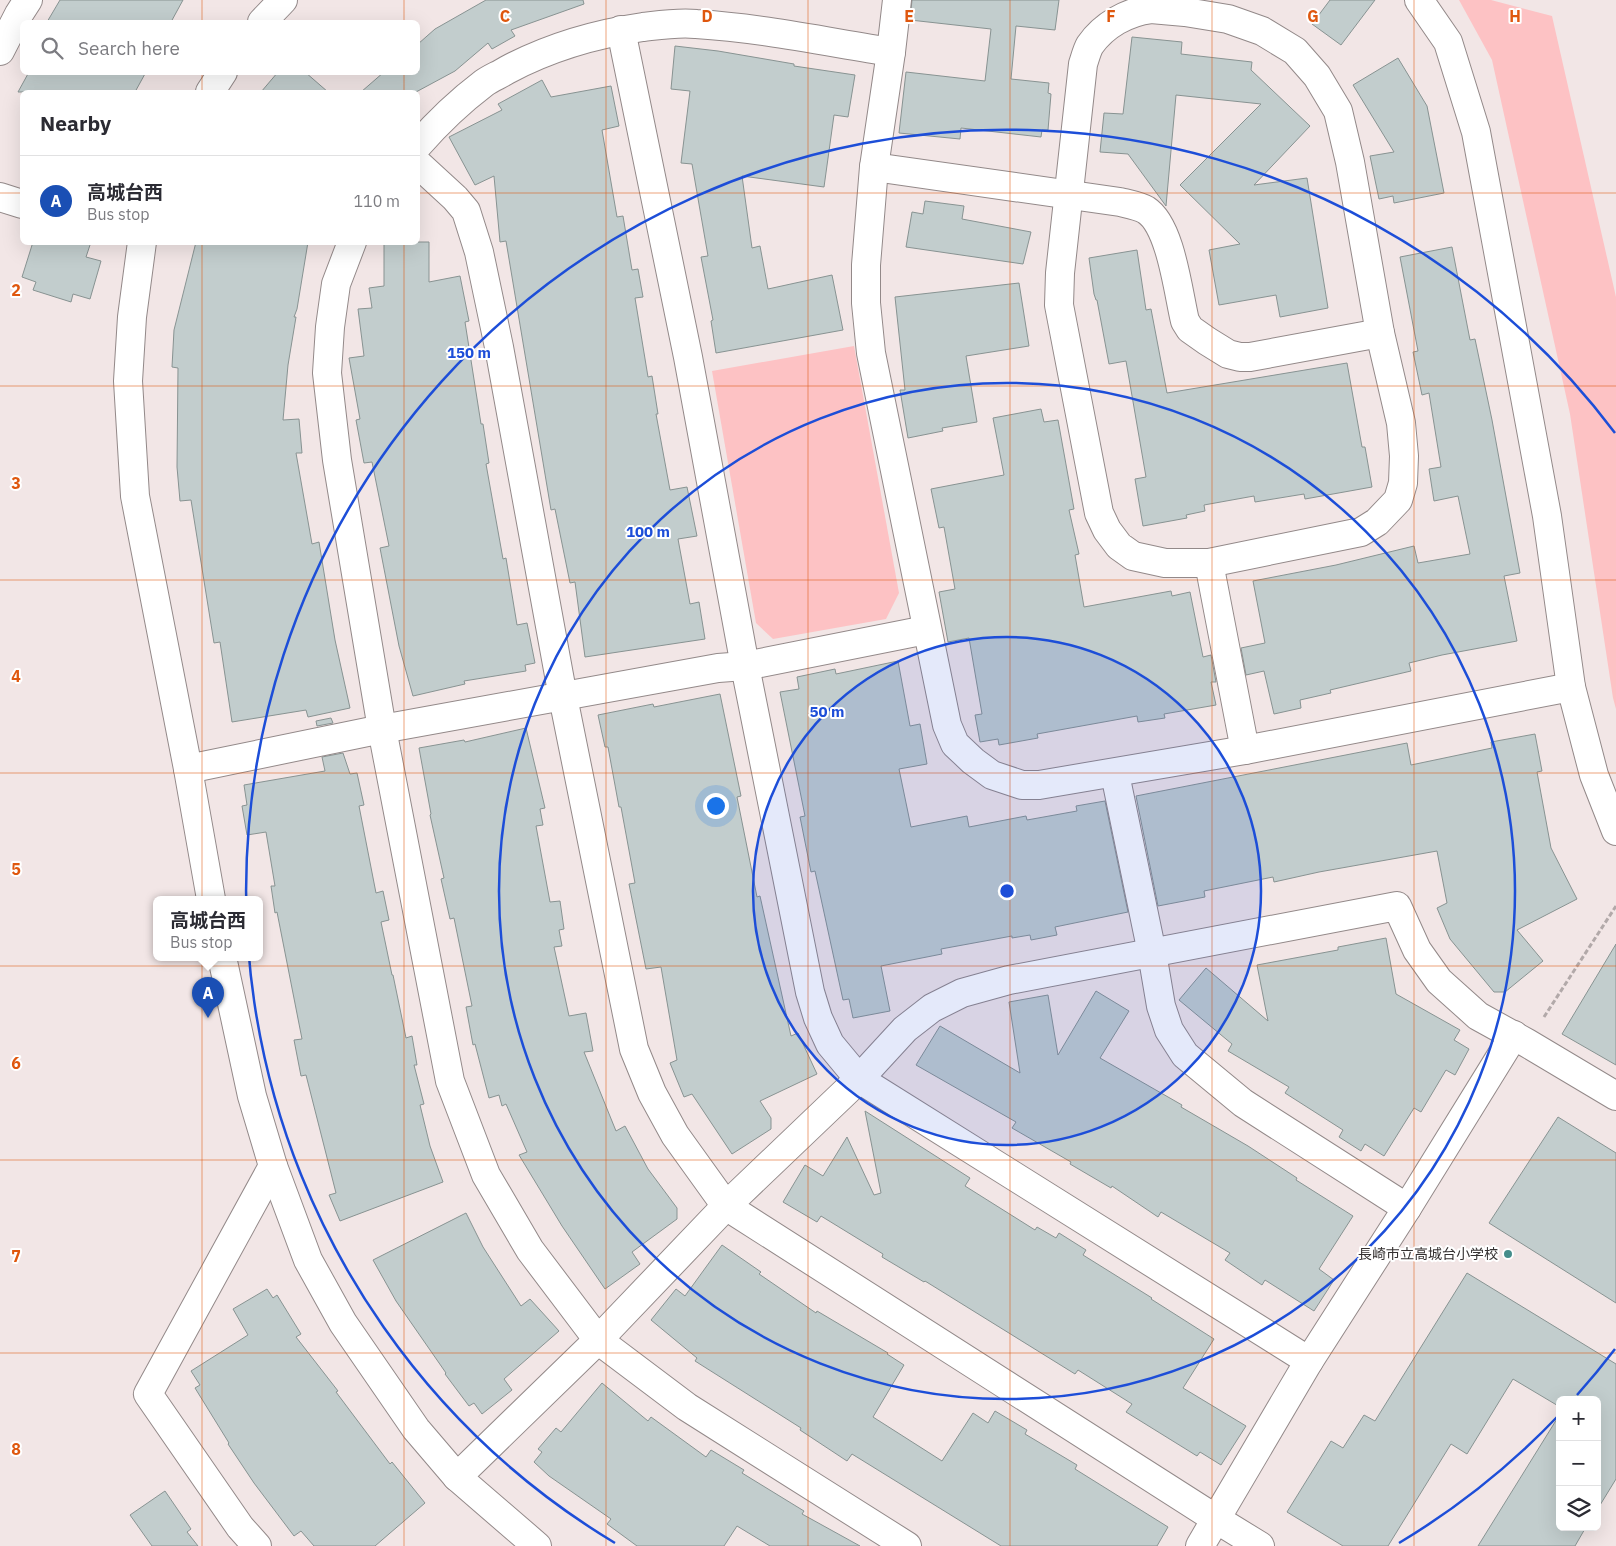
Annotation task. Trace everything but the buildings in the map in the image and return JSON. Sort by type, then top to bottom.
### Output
[{"type":"street","points":[[0,51],[28,0]]},
{"type":"street","points":[[264,20],[283,0]]},
{"type":"street","points":[[897,0],[874,167],[866,265],[867,313],[871,353],[926,630],[947,725],[955,744],[972,761],[992,775],[1022,785],[1039,785],[1115,774],[1246,750],[1571,687]]},
{"type":"street","points":[[1419,0],[1448,42],[1476,132],[1547,516],[1571,687],[1594,775],[1616,831]]},
{"type":"street","points":[[1151,9],[1228,19],[1262,31],[1295,51],[1317,76],[1338,111],[1350,162],[1380,333],[1401,423],[1404,456],[1403,483],[1398,500],[1377,522],[1361,532],[1209,562],[1165,563],[1133,556],[1120,546],[1107,530],[1100,513],[1059,305],[1060,273],[1070,196],[1083,64],[1089,46],[1102,32],[1123,17],[1137,11],[1151,9]]},
{"type":"street","points":[[420,143],[445,115],[485,82],[557,46],[590,36],[621,30],[694,23],[759,31],[891,52]]},
{"type":"street","points":[[621,30],[688,357],[745,666],[810,992],[818,1018],[830,1044],[859,1079],[1309,1361]]},
{"type":"street","points":[[211,90],[221,75]]},
{"type":"street","points":[[420,166],[455,198],[466,211],[480,252],[563,697],[634,1049],[652,1093],[675,1136],[726,1206],[1260,1546]]},
{"type":"street","points":[[874,167],[1120,202],[1145,210],[1156,219],[1165,236],[1185,321],[1190,329],[1228,354],[1250,356],[1380,333]]},
{"type":"street","points":[[0,197],[20,203]]},
{"type":"street","points":[[142,245],[132,317],[128,381],[135,496],[210,896]]},
{"type":"street","points":[[351,245],[336,284],[330,327],[327,373],[337,460],[382,729],[450,1082],[486,1175],[530,1250],[598,1340],[687,1407],[907,1546]]},
{"type":"street","points":[[1209,562],[1246,750]]},
{"type":"street","points":[[188,769],[382,729],[718,668],[745,666],[926,630]]},
{"type":"street","points":[[1115,774],[1161,1006],[1169,1030],[1185,1055],[1243,1103],[1407,1208]]},
{"type":"street","points":[[457,1477],[598,1340],[726,1206],[859,1079],[904,1028],[932,1008],[962,992],[1009,980],[1397,906],[1417,950],[1440,981],[1478,1016],[1616,1096]]},
{"type":"street","points":[[223,961],[252,1096],[273,1166],[308,1260],[342,1323],[416,1429],[457,1477],[537,1546]]},
{"type":"street","points":[[1200,1546],[1309,1361],[1407,1208],[1520,1039]]},
{"type":"street","points":[[257,1546],[240,1527],[148,1394],[273,1166]]},
{"type":"path","points":[[1520,1039],[1616,906]]},
{"type":"shaded area","points":[[1459,0],[1491,0],[1552,16],[1616,297],[1616,709],[1570,414],[1492,60]]},
{"type":"shaded area","points":[[854,346],[899,593],[886,619],[773,639],[756,623],[712,371]]},
{"type":"place","name":"高城台西","points":[[208,1018]]},
{"type":"place","name":"長崎市立高城台小学校","points":[[1508,1254]]}]
